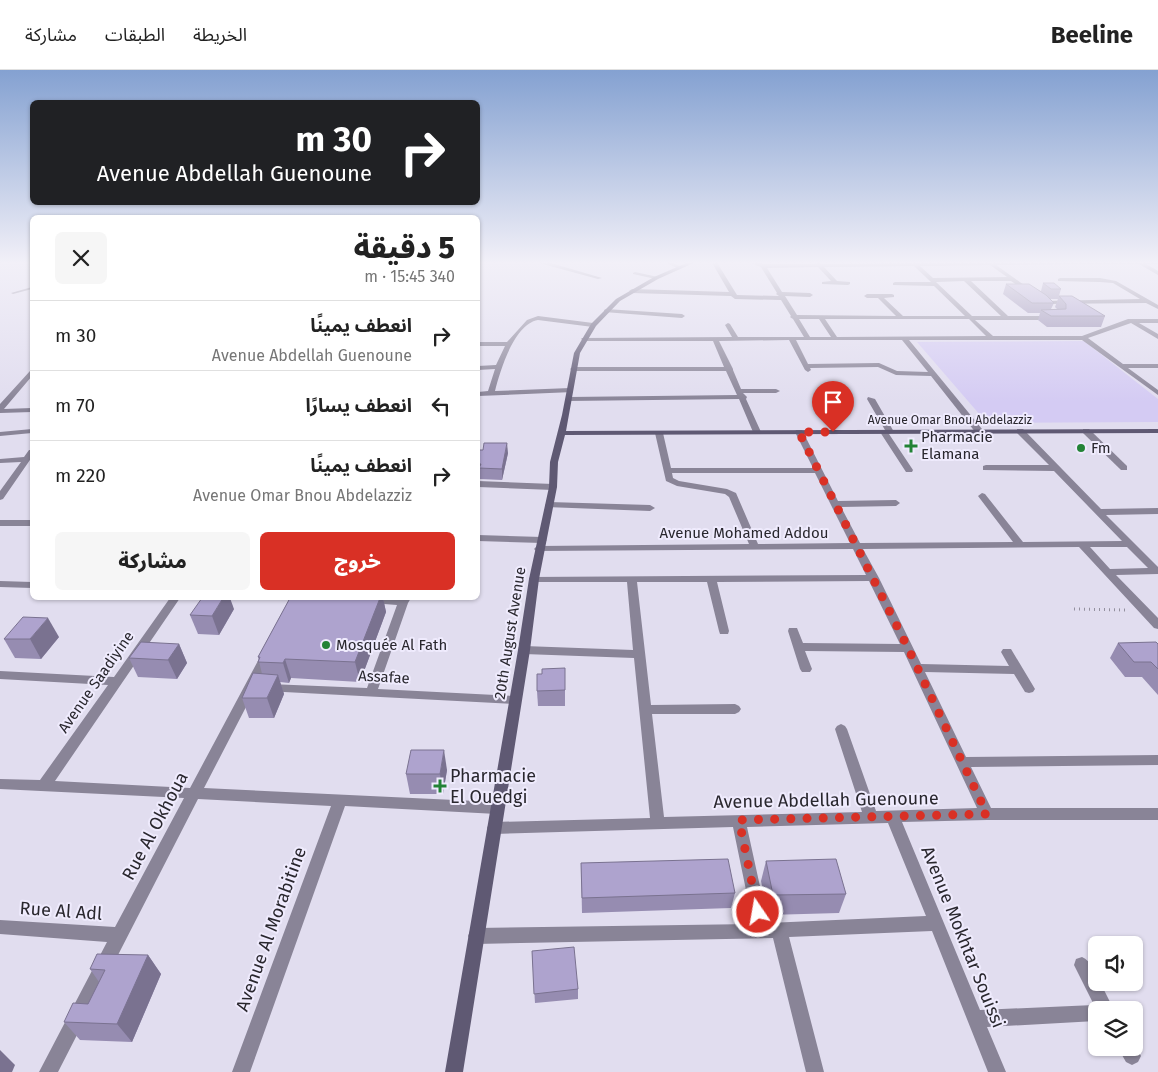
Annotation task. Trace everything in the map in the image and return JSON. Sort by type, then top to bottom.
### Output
[{"type":"street","name":"20th August Avenue","points":[[454,1072],[524,650],[534,579],[553,487],[554,462],[562,433],[577,353],[593,325],[610,308]]},
{"type":"street","points":[[787,308],[808,338]]},
{"type":"street","points":[[891,308],[901,317]]},
{"type":"street","points":[[960,308],[991,338]]},
{"type":"street","points":[[996,308],[1006,317]]},
{"type":"street","points":[[793,317],[1051,318],[1059,316],[1050,308]]},
{"type":"street","points":[[606,311],[682,316]]},
{"type":"street","points":[[821,317],[835,338]]},
{"type":"street","points":[[491,393],[508,344],[533,318],[593,325]]},
{"type":"street","points":[[584,339],[1083,338],[1114,325],[1131,321],[1158,320]]},
{"type":"street","points":[[1131,321],[1158,337]]},
{"type":"street","points":[[728,324],[736,339]]},
{"type":"street","points":[[791,338],[807,368],[879,365],[894,373],[933,374]]},
{"type":"street","points":[[904,338],[979,431]]},
{"type":"street","points":[[1083,338],[1158,394]]},
{"type":"street","points":[[715,339],[758,432]]},
{"type":"street","points":[[480,344],[508,344]]},
{"type":"street","points":[[1122,366],[1158,366]]},
{"type":"street","points":[[480,368],[499,368]]},
{"type":"street","points":[[573,370],[730,369]]},
{"type":"street","points":[[0,410],[30,374]]},
{"type":"street","points":[[480,394],[742,394],[776,391]]},
{"type":"street","points":[[871,398],[887,432],[910,470]]},
{"type":"street","points":[[0,410],[30,410]]},
{"type":"street","points":[[0,434],[30,431]]},
{"type":"street","points":[[1020,431],[1128,544],[1157,571]]},
{"type":"street","points":[[1086,431],[1124,468]]},
{"type":"street","name":"Avenue Omar Bnou Abdelazziz","points":[[562,433],[1158,431]]},
{"type":"street","points":[[799,432],[874,578],[987,814]]},
{"type":"street","points":[[659,433],[669,479],[677,483],[727,492],[733,495],[755,548]]},
{"type":"street","points":[[0,461],[30,456]]},
{"type":"street","points":[[1,495],[30,456]]},
{"type":"street","points":[[986,468],[1054,468]]},
{"type":"street","points":[[667,471],[818,470]]},
{"type":"street","points":[[480,484],[553,487]]},
{"type":"street","points":[[982,496],[1021,546]]},
{"type":"street","points":[[836,504],[896,503]]},
{"type":"street","points":[[549,505],[650,508]]},
{"type":"street","points":[[1097,512],[1158,511]]},
{"type":"street","points":[[0,523],[30,523]]},
{"type":"street","name":"Avenue Mohamed Addou","points":[[480,538],[541,545],[755,548],[1083,546],[1128,544]]},
{"type":"street","points":[[1083,546],[1158,625]]},
{"type":"street","points":[[1109,572],[1157,571]]},
{"type":"street","points":[[534,579],[712,580],[874,578]]},
{"type":"street","points":[[632,580],[644,710],[658,823]]},
{"type":"street","points":[[712,580],[724,632]]},
{"type":"street","points":[[0,584],[30,585]]},
{"type":"street","name":"Avenue Saadiyine","points":[[44,786],[174,600]]},
{"type":"street","points":[[358,600],[405,600],[371,693]]},
{"type":"street","points":[[793,631],[806,669]]},
{"type":"street","name":"Rue Al Okhoua","points":[[48,1072],[118,934],[272,646]]},
{"type":"street","points":[[799,647],[908,648]]},
{"type":"street","points":[[524,650],[639,654]]},
{"type":"street","points":[[1007,652],[1029,689]]},
{"type":"street","points":[[918,668],[1018,670]]},
{"type":"street","points":[[0,675],[116,681]]},
{"type":"street","name":"Assafae","points":[[251,687],[515,700]]},
{"type":"street","points":[[644,710],[735,709]]},
{"type":"street","points":[[841,729],[871,817]]},
{"type":"street","points":[[962,762],[1158,760]]},
{"type":"street","points":[[0,784],[497,808]]},
{"type":"street","name":"Avenue Al Morabitine","points":[[241,1072],[340,800]]},
{"type":"street","name":"Avenue Abdellah Guenoune","points":[[494,828],[987,814],[1156,818]]},
{"type":"street","name":"Avenue Mokhtar Souissi","points":[[894,817],[935,924],[997,1072]]},
{"type":"street","points":[[739,820],[770,930],[815,1072]]},
{"type":"street","points":[[476,936],[770,930],[935,924]]},
{"type":"street","name":"Rue Al Adl","points":[[0,927],[118,934]]},
{"type":"street","points":[[1082,965],[1101,1001]]},
{"type":"street","points":[[974,1020],[1088,1013]]},
{"type":"path","points":[[1074,609],[1145,611]]},
{"type":"shaded area","points":[[1084,341],[1158,399],[1158,422],[987,423],[917,342]]},
{"type":"building","points":[[1091,308],[1105,316],[1051,316],[1041,310]]},
{"type":"building","points":[[484,443],[507,443],[502,469],[480,468],[480,450],[483,450]]},
{"type":"building","points":[[201,600],[222,600],[212,616],[190,615]]},
{"type":"building","name":"Mosquée Al Fath","points":[[289,600],[379,600],[355,662],[285,659],[283,663],[258,662],[260,657],[258,657]]},
{"type":"building","points":[[23,617],[48,618],[30,639],[4,639]]},
{"type":"building","points":[[141,642],[179,644],[168,660],[129,658]]},
{"type":"building","points":[[1156,642],[1158,644],[1158,669],[1151,662],[1134,662],[1118,643]]},
{"type":"building","points":[[565,668],[565,690],[537,691],[537,674],[542,674],[542,669]]},
{"type":"building","points":[[253,673],[278,675],[267,698],[242,698]]},
{"type":"building","points":[[411,750],[444,750],[440,774],[406,774]]},
{"type":"building","points":[[728,859],[735,893],[582,898],[581,863]]},
{"type":"building","points":[[836,859],[846,894],[773,895],[766,861]]},
{"type":"building","points":[[574,947],[578,989],[534,994],[532,951]]},
{"type":"building","points":[[97,954],[148,955],[117,1024],[64,1022],[73,1003],[88,1004],[105,970],[90,969]]},
{"type":"place","name":"Pharmacie Elamana","points":[[911,446]]},
{"type":"place","name":"Fm","points":[[1081,448]]},
{"type":"place","name":"Mosquée Al Fath","points":[[326,645]]},
{"type":"place","name":"Pharmacie El Ouedgi","points":[[440,786]]},
{"type":"route","points":[[758,912],[739,820],[987,814],[908,648],[799,432],[833,432]]}]
